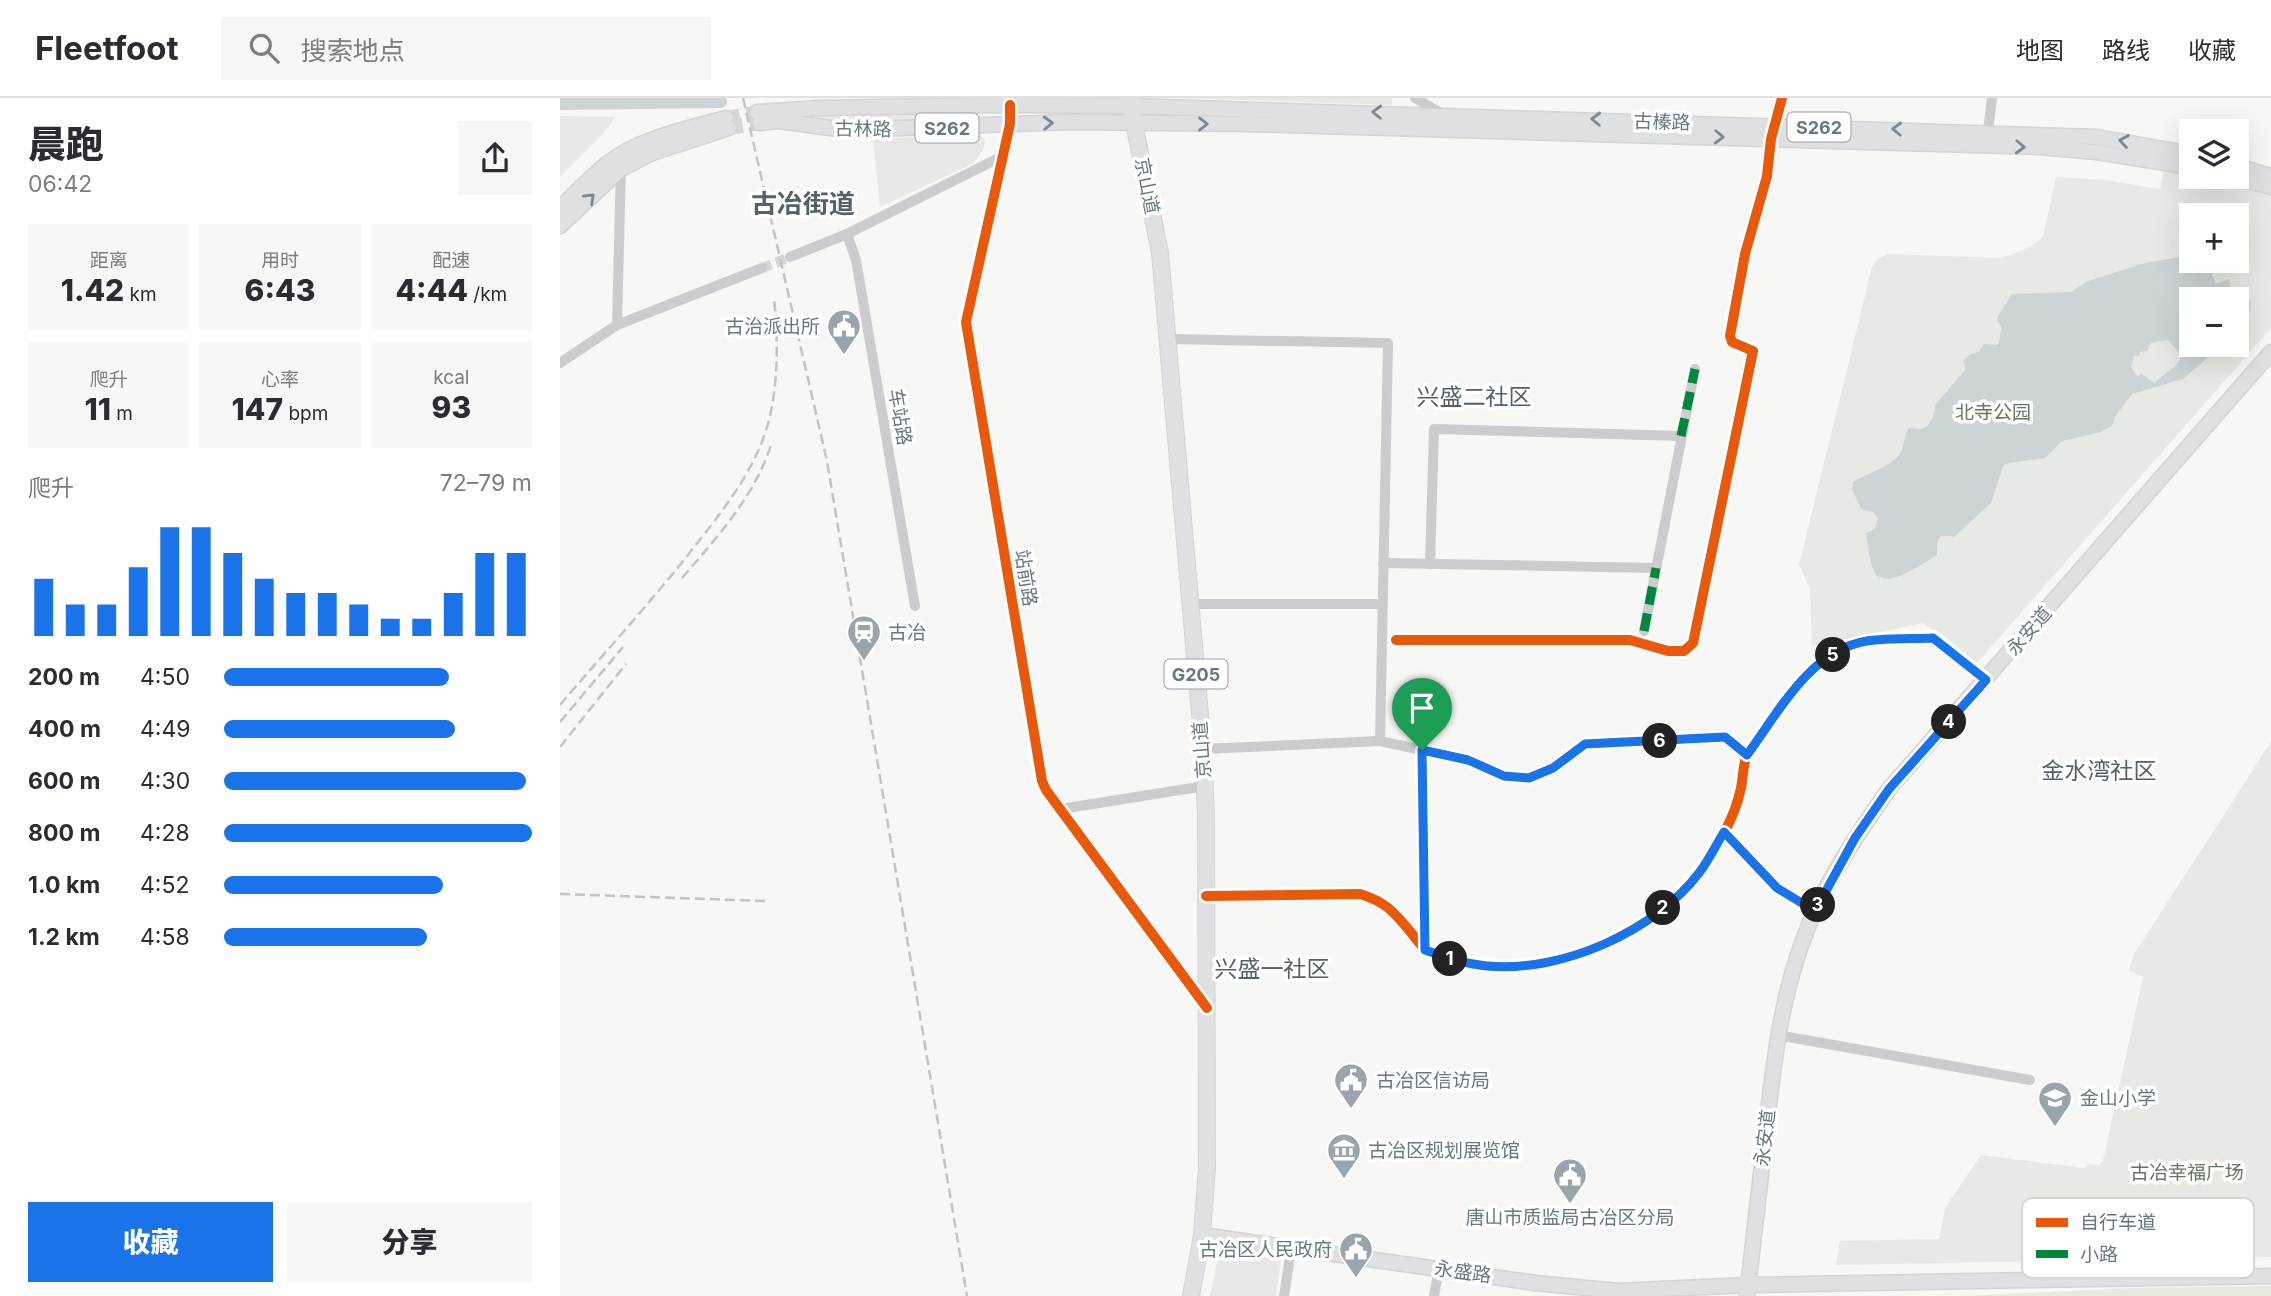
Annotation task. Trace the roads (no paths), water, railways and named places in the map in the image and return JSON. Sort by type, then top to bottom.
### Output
[{"type":"highway","name":"G205","points":[[1130,102],[1135,124]]},
{"type":"highway","name":"京山道","points":[[1135,124],[1160,253],[1205,786],[1207,1167],[1202,1231],[1191,1296]]},
{"type":"main road","name":"古榛路","points":[[1130,102],[1445,114],[1773,132],[1987,139],[2096,137],[2179,152]]},
{"type":"main road","name":"古林路","points":[[1130,102],[821,108],[758,117],[845,130],[1010,124],[1135,124]]},
{"type":"main road","points":[[560,208],[608,163],[652,153],[727,123]]},
{"type":"main road","name":"古榛路","points":[[1135,124],[1773,132]]},
{"type":"main road","name":"古榛路","points":[[1987,139],[2179,165]]},
{"type":"main road","points":[[560,226],[621,162]]},
{"type":"main road","points":[[2249,170],[2271,176]]},
{"type":"main road","points":[[2249,181],[2271,187]]},
{"type":"main road","name":"永安道","points":[[1748,1286],[1777,1035],[1799,952],[1815,911],[1855,838],[1889,789],[2271,352]]},
{"type":"main road","name":"永盛路","points":[[1202,1231],[1291,1250],[1618,1293],[2022,1277]]},
{"type":"main road","name":"永盛路","points":[[1202,1231],[1436,1260],[1575,1282],[1631,1285],[1748,1286],[2166,1278]]},
{"type":"street","points":[[1415,98],[1445,114],[1455,129]]},
{"type":"street","points":[[1396,640],[1630,640],[1668,651],[1684,651],[1693,643],[1753,351],[1732,342],[1730,335],[1745,254],[1767,176],[1773,132],[1782,98]]},
{"type":"street","points":[[1987,139],[1993,98]]},
{"type":"street","name":"站前路","points":[[1010,105],[1010,124],[966,322],[1042,781],[1207,1008]]},
{"type":"street","points":[[790,257],[847,234],[1003,156]]},
{"type":"street","points":[[617,325],[621,162]]},
{"type":"street","name":"车站路","points":[[847,234],[856,260],[915,606]]},
{"type":"street","points":[[560,363],[617,325],[762,268]]},
{"type":"street","points":[[1167,339],[1388,343],[1380,741]]},
{"type":"street","points":[[1644,631],[1695,369]]},
{"type":"street","points":[[1430,564],[1434,429],[1681,436]]},
{"type":"street","points":[[1383,563],[1656,568]]},
{"type":"street","points":[[1190,604],[1382,604]]},
{"type":"street","points":[[1206,896],[1360,894],[1377,899],[1393,910],[1425,950],[1465,963],[1489,966],[1555,960],[1610,942],[1647,920],[1671,902],[1699,873],[1724,832],[1740,792],[1747,755],[1808,673],[1838,651],[1865,641],[1933,638],[1986,680]]},
{"type":"street","points":[[1203,749],[1380,741],[1468,760],[1504,776],[1529,778],[1553,768],[1585,744],[1725,737],[1747,755]]},
{"type":"street","points":[[1422,750],[1425,950]]},
{"type":"street","points":[[1061,809],[1205,786]]},
{"type":"street","points":[[1724,832],[1777,888],[1815,911]]},
{"type":"street","points":[[1777,1035],[2030,1080]]},
{"type":"street","points":[[1284,1296],[1291,1250]]},
{"type":"street","points":[[1434,1296],[1439,1268]]},
{"type":"waterway","points":[[560,103],[720,101]]},
{"type":"tunnel","points":[[726,118],[757,112]]},
{"type":"tunnel","points":[[729,128],[760,123]]},
{"type":"tunnel","points":[[762,268],[790,257]]},
{"type":"railway","points":[[743,98],[827,461],[967,1296]]},
{"type":"railway","points":[[560,705],[695,546],[747,473],[768,424],[774,392],[777,344],[774,297]]},
{"type":"railway","points":[[682,578],[746,497],[765,462],[772,442]]},
{"type":"railway","points":[[560,722],[623,647]]},
{"type":"railway","points":[[560,747],[626,664]]},
{"type":"railway","points":[[560,894],[765,901]]},
{"type":"place","name":"古治派出所","points":[[844,356]]},
{"type":"place","name":"古冶","points":[[864,662]]},
{"type":"place","name":"古冶区信访局","points":[[1351,1110]]},
{"type":"place","name":"金山小学","points":[[2055,1128]]},
{"type":"place","name":"古冶区规划展览馆","points":[[1344,1180]]},
{"type":"place","name":"唐山市质监局古冶区分局","points":[[1570,1205]]},
{"type":"place","name":"古冶区人民政府","points":[[1356,1279]]},
{"type":"district","name":"古冶街道","points":[[803,203]]},
{"type":"district","name":"兴盛二社区","points":[[1474,397]]},
{"type":"district","name":"金水湾社区","points":[[2099,771]]},
{"type":"district","name":"兴盛一社区","points":[[1272,969]]},
{"type":"park label","name":"北寺公园","points":[[1993,412]]},
{"type":"park label","name":"古冶幸福广场","points":[[2187,1172]]}]
